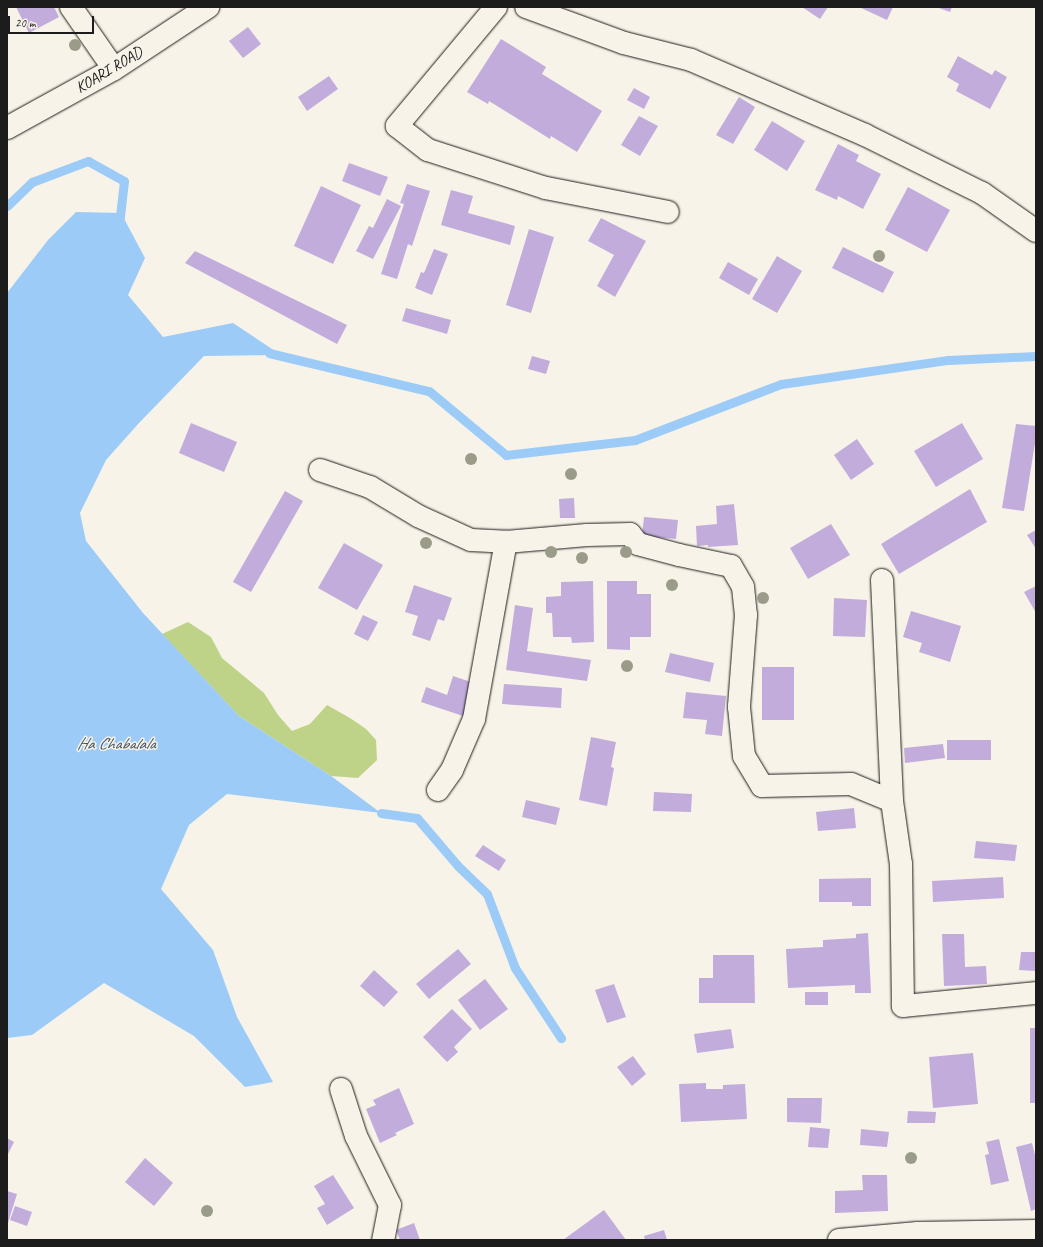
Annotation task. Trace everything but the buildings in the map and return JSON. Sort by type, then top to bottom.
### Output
[{"type":"street","points":[[71,7],[114,69]]},
{"type":"street","name":"KOARI ROAD","points":[[7,128],[114,69],[208,7]]},
{"type":"street","points":[[496,7],[397,126],[428,150],[546,188],[668,212]]},
{"type":"street","points":[[526,7],[624,43],[690,60],[865,135],[982,193],[1036,231]]},
{"type":"street","points":[[320,470],[370,487],[418,516],[471,540],[506,542],[587,535],[630,534],[638,544],[679,555],[731,566],[743,587],[746,615],[739,707],[744,756],[762,786],[851,784],[892,801]]},
{"type":"street","points":[[438,790],[452,770],[474,719],[506,542]]},
{"type":"street","points":[[882,580],[892,801],[901,864],[903,1006],[1036,993]]},
{"type":"street","points":[[341,1089],[356,1136],[390,1205],[383,1240]]},
{"type":"street","points":[[839,1240],[918,1233],[1036,1231]]},
{"type":"green space","points":[[188,622],[211,637],[222,658],[264,693],[278,715],[292,731],[310,724],[327,705],[366,729],[376,740],[377,760],[358,778],[331,776],[239,716],[162,634]]},
{"type":"water","name":"Ha Chabalala","points":[[76,212],[121,213],[145,258],[128,295],[163,337],[233,323],[281,355],[204,356],[139,423],[106,460],[80,513],[86,541],[143,613],[239,716],[331,776],[381,813],[227,794],[189,825],[161,889],[213,950],[237,1017],[273,1082],[245,1087],[194,1036],[104,983],[32,1035],[7,1038],[7,293],[48,240]]},
{"type":"waterway","points":[[7,206],[32,182],[88,161],[124,181],[119,225]]},
{"type":"waterway","points":[[269,353],[429,391],[506,455],[635,440],[781,384],[948,360],[1036,356]]},
{"type":"waterway","points":[[381,813],[417,818],[458,866],[487,894],[515,968],[561,1038]]}]
